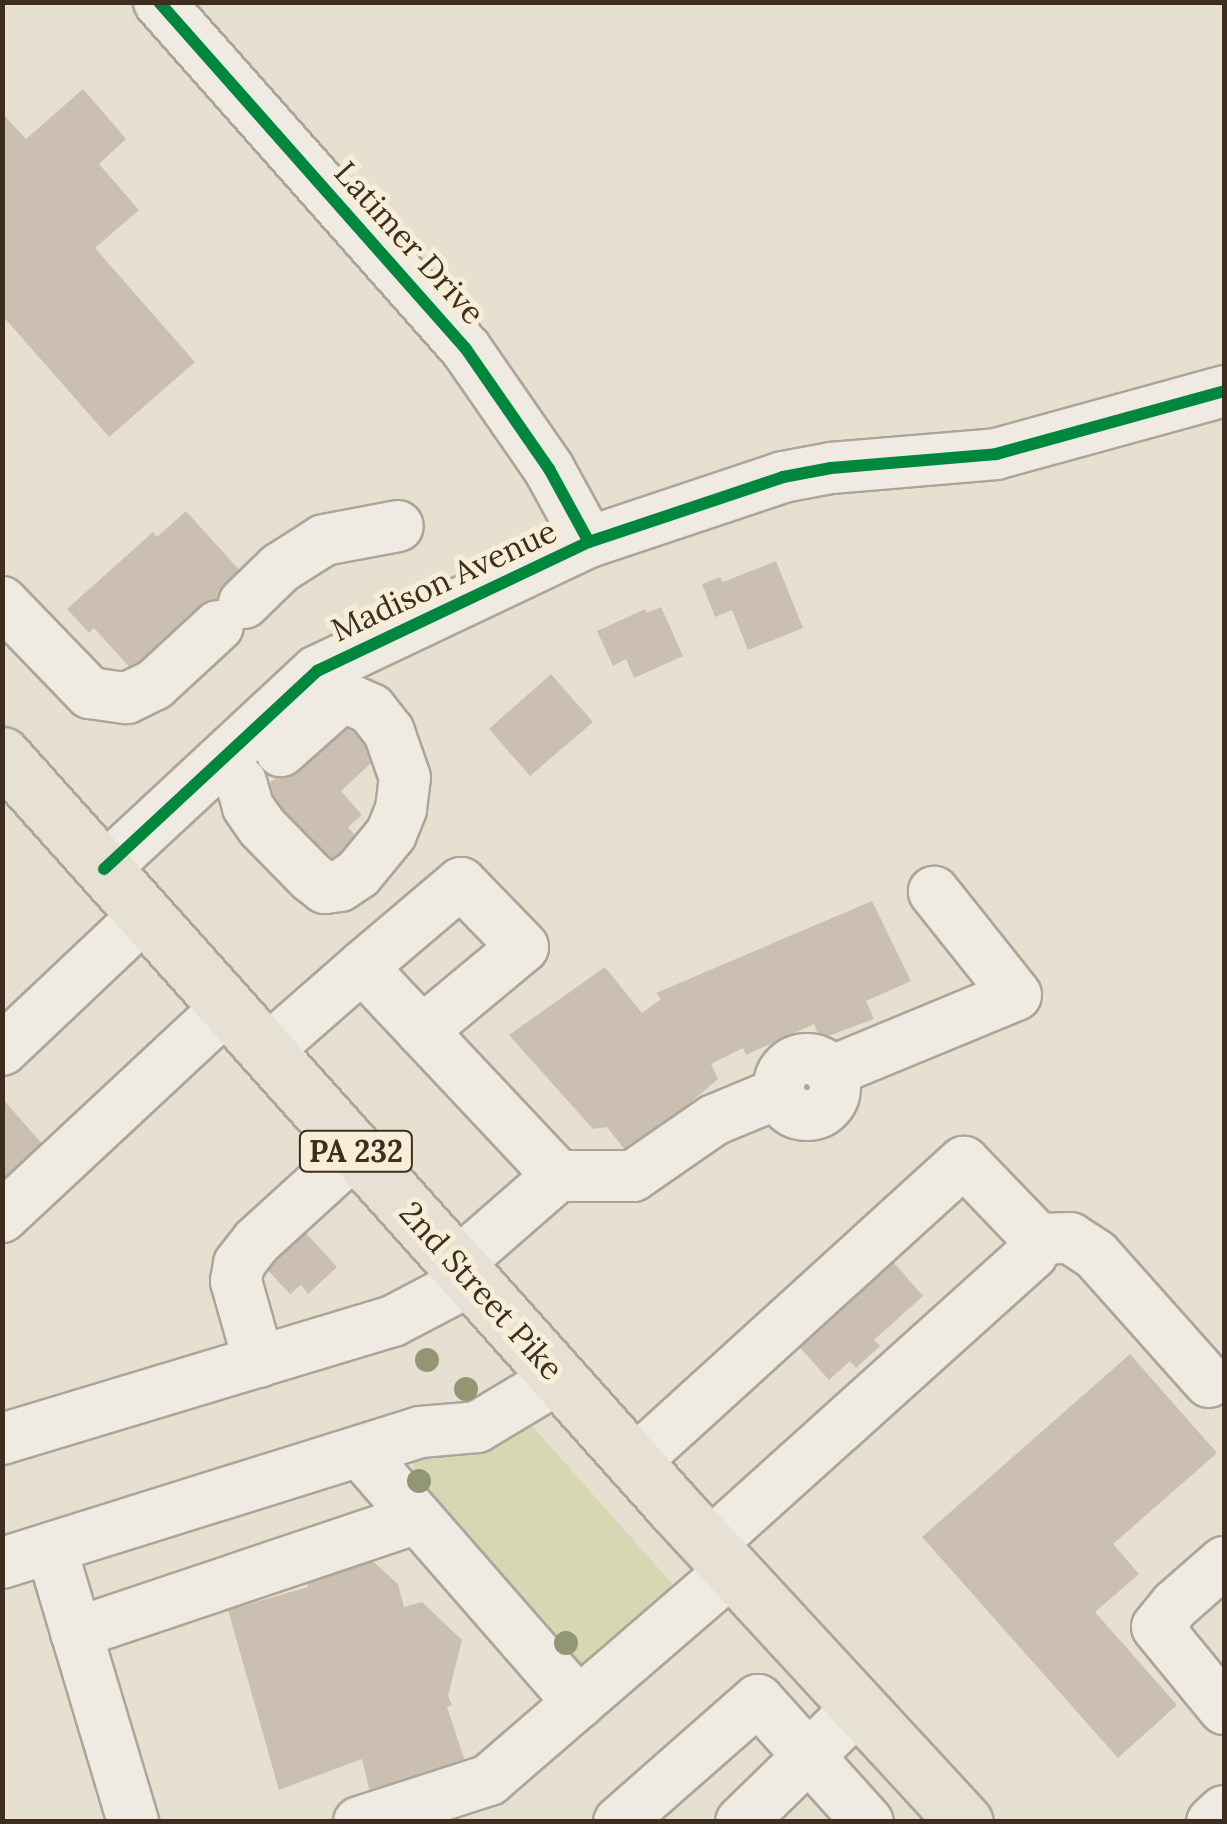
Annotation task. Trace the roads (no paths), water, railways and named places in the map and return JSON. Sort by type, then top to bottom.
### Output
[{"type":"main road","name":"2nd Street Pike","points":[[2,755],[634,1462],[965,1822]]},
{"type":"street","name":"Latimer Drive","points":[[159,2],[466,349],[549,468],[588,542]]},
{"type":"street","name":"Madison Avenue","points":[[104,869],[229,773],[317,671],[588,542],[783,478],[831,468],[996,454],[1224,391]]},
{"type":"street","points":[[2,602],[90,693],[127,698],[154,686],[280,568],[324,540],[398,526]]},
{"type":"street","points":[[356,700],[389,732],[405,778],[392,834],[358,874],[340,886],[325,888],[262,828],[229,773],[334,704],[356,700]]},
{"type":"street","points":[[266,1051],[461,883],[523,948],[422,1031]]},
{"type":"street","points":[[2,1439],[393,1321],[464,1272],[558,1176],[633,1176],[714,1120],[779,1093],[782,1074],[796,1061],[815,1060],[830,1072],[1016,995],[934,892]]},
{"type":"street","points":[[2,1050],[145,915]]},
{"type":"street","points":[[362,967],[558,1176]]},
{"type":"street","points":[[2,1217],[227,1007]]},
{"type":"street","points":[[258,1362],[236,1281],[239,1264],[258,1241],[356,1151]]},
{"type":"street","points":[[634,1462],[964,1162],[1038,1239],[1070,1238],[1096,1254],[1219,1382]]},
{"type":"street","points":[[359,1822],[490,1780],[579,1703],[720,1557],[1032,1254],[1038,1239]]},
{"type":"street","points":[[2,1562],[420,1432],[477,1427],[559,1378]]},
{"type":"street","points":[[360,1452],[579,1703]]},
{"type":"street","points":[[76,1633],[417,1518]]},
{"type":"street","points":[[51,1548],[133,1822]]},
{"type":"street","points":[[1220,1694],[1157,1627],[1175,1605],[1224,1562]]},
{"type":"street","points":[[618,1822],[758,1700],[868,1822]]},
{"type":"street","points":[[742,1822],[811,1759],[860,1707]]},
{"type":"street","points":[[1212,1822],[1224,1811]]}]
